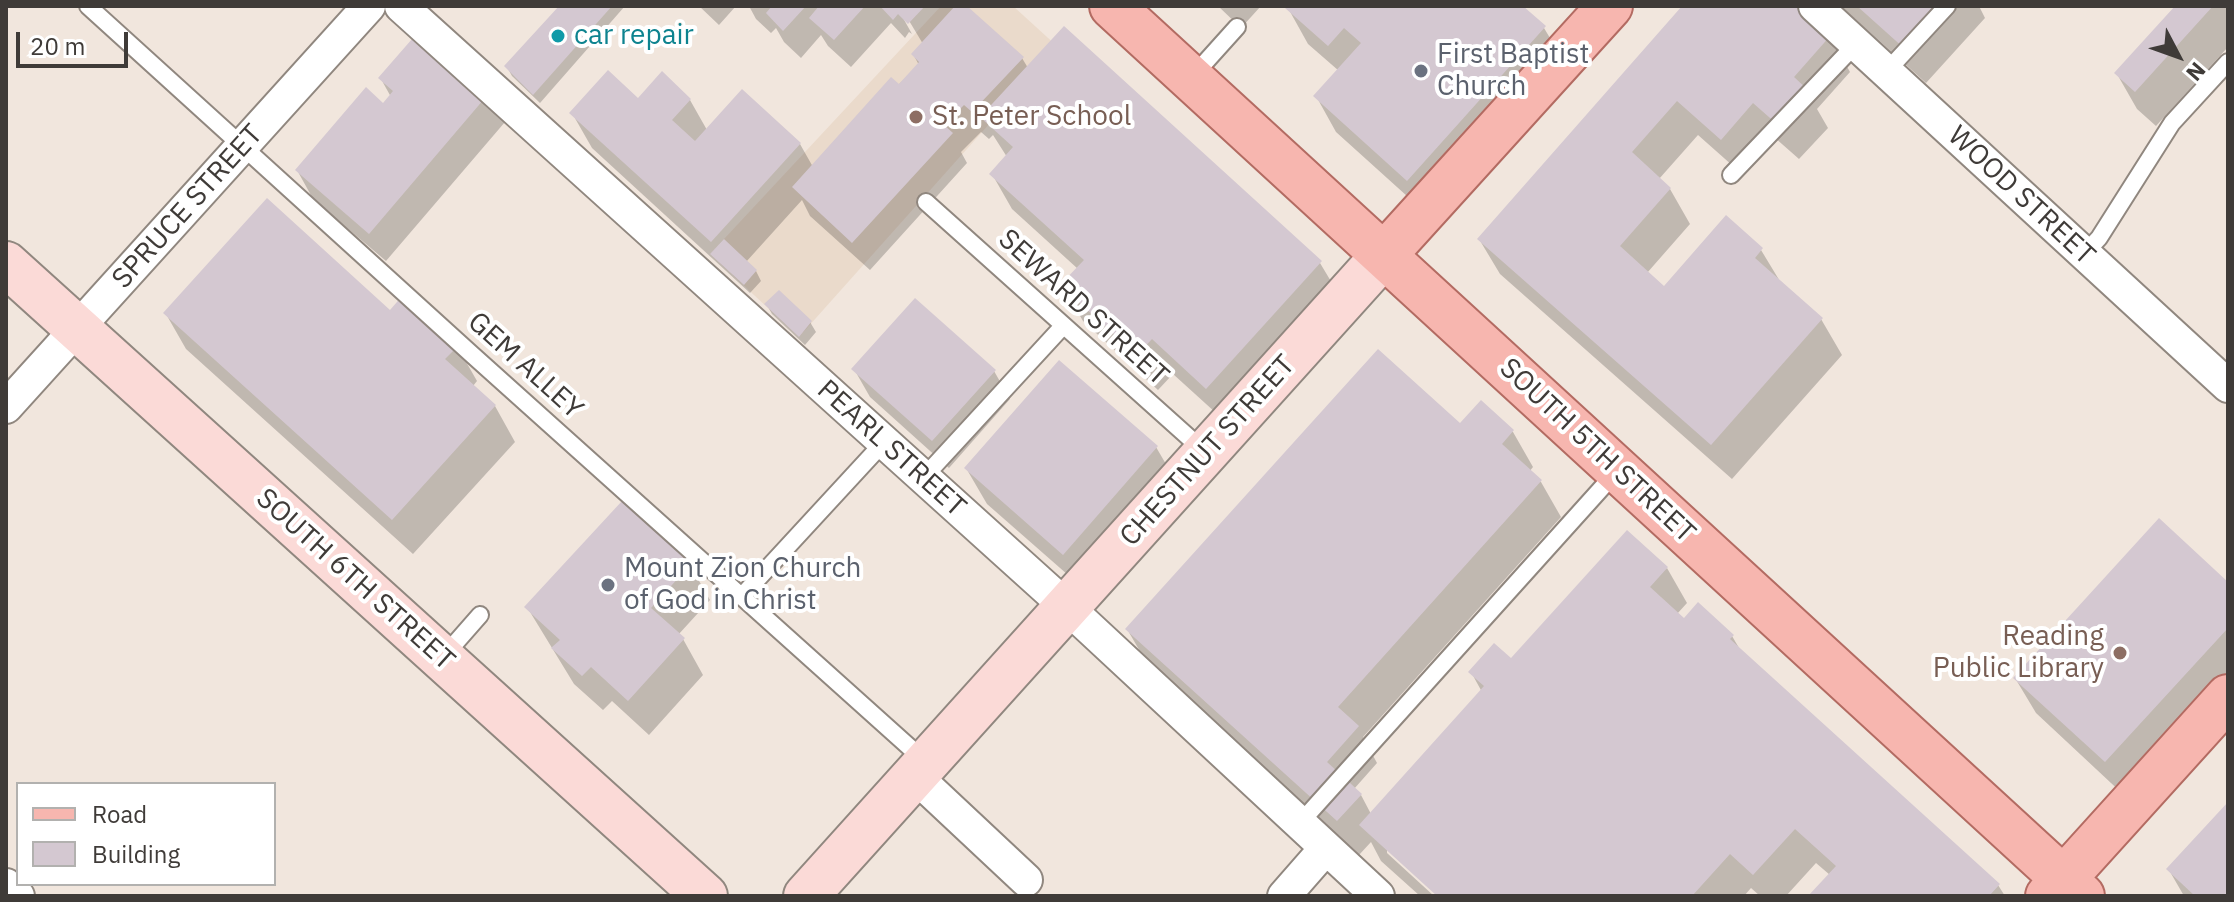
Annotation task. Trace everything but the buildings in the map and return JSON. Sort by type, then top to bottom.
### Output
[{"type":"main road","name":"SOUTH 5TH STREET","points":[[1112,6],[1618,470],[2065,890]]},
{"type":"main road","name":"CHESTNUT STREET","points":[[1384,255],[1610,6]]},
{"type":"main road","points":[[2065,890],[2228,697]]},
{"type":"street","name":"SPRUCE STREET","points":[[6,407],[369,6]]},
{"type":"street","name":"PEARL STREET","points":[[401,6],[1067,607],[1378,896]]},
{"type":"street","name":"WOOD STREET","points":[[1815,6],[2228,386]]},
{"type":"street","name":"CHESTNUT STREET","points":[[806,896],[1384,255]]},
{"type":"street","name":"SOUTH 6TH STREET","points":[[6,264],[705,896]]},
{"type":"street","points":[[921,770],[1026,880]]},
{"type":"street","points":[[1284,896],[1326,848]]},
{"type":"street","points":[[6,885],[18,896]]},
{"type":"lane","name":"GEM ALLEY","points":[[88,6],[741,597],[921,770]]},
{"type":"lane","points":[[1886,72],[1947,6]]},
{"type":"lane","points":[[1191,78],[1237,27]]},
{"type":"lane","points":[[1731,175],[1856,44]]},
{"type":"lane","points":[[2084,254],[2099,238],[2172,123],[2228,62]]},
{"type":"lane","name":"SEWARD STREET","points":[[926,202],[1206,453]]},
{"type":"lane","points":[[923,478],[1063,326]]},
{"type":"lane","points":[[741,597],[884,442]]},
{"type":"lane","points":[[1300,823],[1618,470]]},
{"type":"lane","points":[[442,658],[480,615]]},
{"type":"shaded area","name":"St. Peter School","points":[[941,6],[1013,6],[1058,47],[799,337],[710,254]]},
{"type":"place","name":"car repair","points":[[558,36]]},
{"type":"place","name":"First Baptist Church","points":[[1421,71]]},
{"type":"place","name":"St. Peter School","points":[[916,117]]},
{"type":"place","name":"Mount Zion Church of God in Christ","points":[[608,585]]},
{"type":"place","name":"Reading Public Library","points":[[2120,653]]}]
